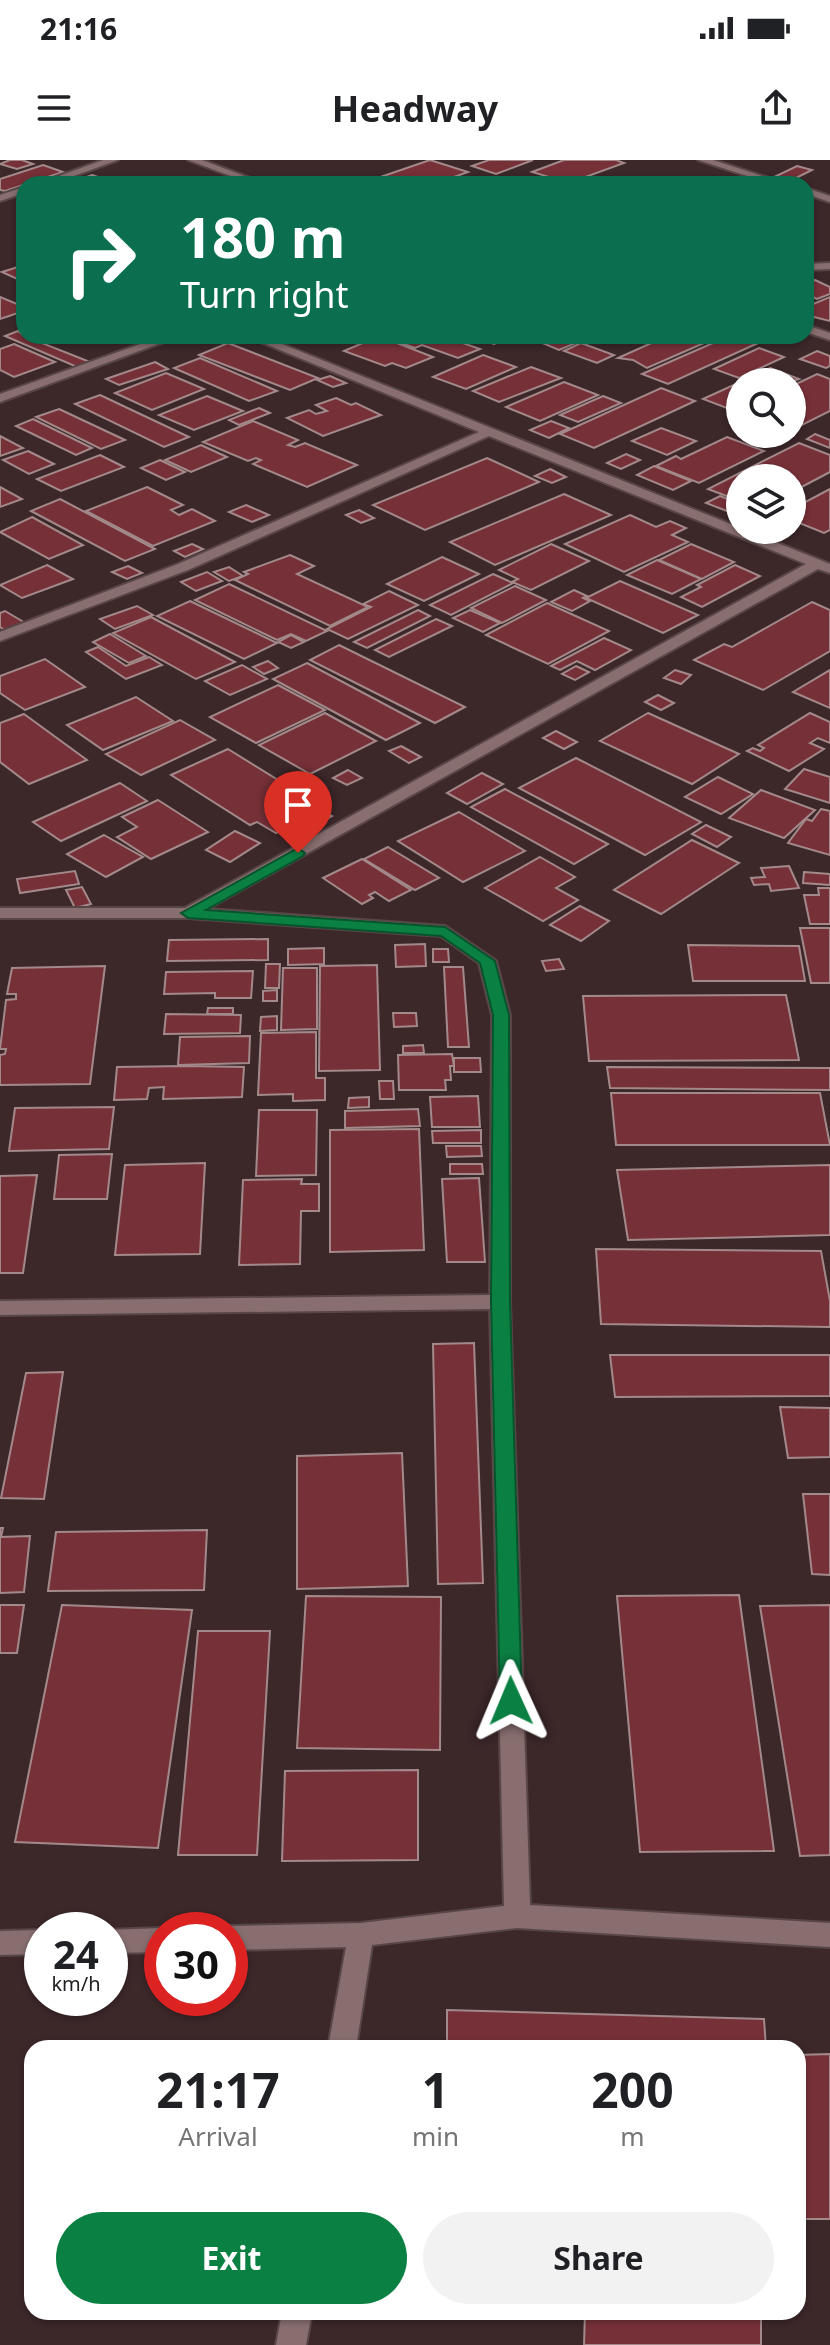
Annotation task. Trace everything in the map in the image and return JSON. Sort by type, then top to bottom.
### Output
[{"type":"street","points":[[66,176],[113,160]]},
{"type":"street","points":[[193,160],[238,176]]},
{"type":"street","points":[[703,160],[756,176]]},
{"type":"street","points":[[734,169],[756,160]]},
{"type":"street","points":[[0,398],[152,344]]},
{"type":"street","points":[[272,344],[824,567]]},
{"type":"street","points":[[0,637],[183,567],[488,432]]},
{"type":"street","points":[[188,913],[824,567]]},
{"type":"street","points":[[0,913],[188,913],[445,931],[487,961],[501,1015],[500,1302],[517,1916]]},
{"type":"street","points":[[0,1308],[500,1302]]},
{"type":"street","points":[[248,1938],[361,1935],[517,1916],[830,1935]]},
{"type":"street","points":[[343,2040],[361,1935]]},
{"type":"street","points":[[0,1943],[24,1942]]},
{"type":"street","points":[[291,2345],[296,2320]]},
{"type":"building","points":[[10,160],[33,164],[17,169],[0,164]]},
{"type":"building","points":[[430,160],[468,172],[457,176],[383,176]]},
{"type":"building","points":[[489,160],[533,160],[496,174],[472,166]]},
{"type":"building","points":[[564,160],[616,160],[624,163],[588,176],[545,176],[532,172]]},
{"type":"building","points":[[43,165],[63,172],[51,176],[16,176],[16,187],[5,191],[0,190],[0,179]]},
{"type":"building","points":[[797,166],[812,170],[800,176],[776,176]]},
{"type":"building","points":[[16,268],[16,278],[2,272]]},
{"type":"building","points":[[814,280],[830,287],[830,294],[814,298]]},
{"type":"building","points":[[0,297],[16,304],[16,314],[0,319]]},
{"type":"building","points":[[830,297],[830,321],[814,317],[814,304]]},
{"type":"building","points":[[16,332],[16,341],[5,336]]},
{"type":"building","points":[[14,344],[55,362],[14,377],[0,370],[0,349]]},
{"type":"building","points":[[24,344],[44,344],[90,362],[77,367]]},
{"type":"building","points":[[231,344],[318,378],[290,390],[199,355]]},
{"type":"building","points":[[360,344],[400,344],[433,357],[406,368],[392,363],[385,366],[344,351]]},
{"type":"building","points":[[404,344],[466,344],[480,349],[458,358],[422,345],[415,348]]},
{"type":"building","points":[[545,344],[573,344],[559,350]]},
{"type":"building","points":[[584,344],[614,355],[597,363],[564,351]]},
{"type":"building","points":[[649,344],[702,344],[647,368],[633,360],[618,358]]},
{"type":"building","points":[[711,344],[756,344],[668,384],[642,374]]},
{"type":"building","points":[[759,348],[784,357],[760,368],[726,368],[726,373],[714,369]]},
{"type":"building","points":[[817,351],[830,356],[830,366],[826,368],[800,359]]},
{"type":"building","points":[[483,355],[516,367],[466,389],[433,377]]},
{"type":"building","points":[[200,358],[277,391],[249,401],[174,368]]},
{"type":"building","points":[[155,362],[168,369],[119,385],[106,379]]},
{"type":"building","points":[[531,367],[561,378],[499,402],[473,391]]},
{"type":"building","points":[[166,373],[204,389],[152,410],[115,393]]},
{"type":"building","points":[[817,374],[830,379],[830,411],[806,423],[806,379]]},
{"type":"building","points":[[330,376],[346,383],[333,387],[317,380]]},
{"type":"building","points":[[564,382],[598,395],[540,421],[506,407]]},
{"type":"building","points":[[661,388],[695,401],[594,448],[560,434]]},
{"type":"building","points":[[726,388],[726,408],[703,399]]},
{"type":"building","points":[[100,395],[189,437],[164,447],[75,404]]},
{"type":"building","points":[[207,396],[243,411],[194,430],[159,415]]},
{"type":"building","points":[[603,396],[621,403],[578,422],[560,415]]},
{"type":"building","points":[[336,398],[381,415],[323,436],[287,418],[309,410],[316,414],[327,411],[316,405]]},
{"type":"building","points":[[259,408],[270,413],[239,425],[229,420]]},
{"type":"building","points":[[59,409],[125,440],[101,449],[36,417]]},
{"type":"building","points":[[33,419],[92,448],[76,455],[16,426]]},
{"type":"building","points":[[253,421],[298,440],[288,445],[295,447],[305,443],[357,465],[307,487],[253,464],[261,460],[248,461],[203,442]]},
{"type":"building","points":[[551,421],[569,428],[549,438],[530,430]]},
{"type":"building","points":[[661,428],[696,441],[667,455],[632,441]]},
{"type":"building","points":[[815,434],[830,440],[830,448],[807,439]]},
{"type":"building","points":[[0,436],[23,448],[0,456]]},
{"type":"building","points":[[726,437],[726,448],[764,451],[738,464],[726,464],[726,470],[699,483],[656,466],[676,456],[681,459]]},
{"type":"building","points":[[201,445],[227,457],[191,472],[165,460]]},
{"type":"building","points":[[806,446],[830,455],[830,472],[806,485],[806,464],[757,464],[789,448]]},
{"type":"building","points":[[28,451],[54,464],[29,474],[3,460]]},
{"type":"building","points":[[626,454],[640,460],[621,469],[607,463]]},
{"type":"building","points":[[100,455],[124,467],[61,491],[37,479]]},
{"type":"building","points":[[487,458],[539,482],[425,530],[373,505]]},
{"type":"building","points":[[160,460],[185,472],[166,480],[141,468]]},
{"type":"building","points":[[654,466],[691,481],[673,490],[637,475]]},
{"type":"building","points":[[550,469],[566,477],[552,483],[535,476]]},
{"type":"building","points":[[726,480],[726,496],[708,489]]},
{"type":"building","points":[[0,487],[22,499],[0,507]]},
{"type":"building","points":[[147,487],[183,505],[171,510],[179,515],[192,509],[215,521],[153,546],[86,511]]},
{"type":"building","points":[[830,489],[830,530],[824,533],[806,526],[806,502]]},
{"type":"building","points":[[564,494],[611,515],[495,565],[450,542]]},
{"type":"building","points":[[720,496],[726,498],[726,511],[706,503]]},
{"type":"building","points":[[60,499],[155,549],[125,561],[31,511]]},
{"type":"building","points":[[246,505],[269,515],[252,522],[229,512]]},
{"type":"building","points":[[359,510],[374,518],[361,523],[346,515]]},
{"type":"building","points":[[630,515],[656,527],[670,521],[686,528],[672,535],[688,542],[624,572],[565,544]]},
{"type":"building","points":[[32,517],[83,545],[49,559],[0,532]]},
{"type":"building","points":[[192,544],[203,549],[185,557],[174,551]]},
{"type":"building","points":[[551,544],[589,561],[531,590],[512,582],[518,579],[499,570]]},
{"type":"building","points":[[691,544],[734,562],[702,579],[659,560]]},
{"type":"building","points":[[290,555],[314,566],[297,574],[368,607],[330,626],[235,580],[248,574],[244,572]]},
{"type":"building","points":[[442,557],[479,574],[424,601],[387,584]]},
{"type":"building","points":[[657,560],[701,579],[672,594],[627,575]]},
{"type":"building","points":[[47,565],[73,579],[22,598],[0,585]]},
{"type":"building","points":[[735,565],[760,576],[702,607],[681,597],[701,587],[697,585]]},
{"type":"building","points":[[128,566],[142,573],[127,579],[112,572]]},
{"type":"building","points":[[229,567],[243,576],[229,581],[214,572]]},
{"type":"building","points":[[207,572],[222,581],[196,591],[181,582]]},
{"type":"building","points":[[493,574],[513,583],[451,615],[430,605]]},
{"type":"building","points":[[620,581],[698,615],[663,633],[586,598]]},
{"type":"building","points":[[229,584],[327,631],[306,641],[291,634],[277,640],[195,600]]},
{"type":"building","points":[[515,586],[546,600],[502,623],[471,608]]},
{"type":"building","points":[[574,590],[587,596],[583,598],[590,601],[572,611],[551,602]]},
{"type":"building","points":[[389,591],[418,605],[348,639],[327,629],[371,607],[363,604]]},
{"type":"building","points":[[190,601],[277,643],[244,659],[157,616]]},
{"type":"building","points":[[812,602],[830,610],[830,651],[763,690],[694,660],[724,644],[732,647]]},
{"type":"building","points":[[547,603],[609,631],[548,664],[486,635]]},
{"type":"building","points":[[137,606],[153,615],[115,629],[100,619]]},
{"type":"building","points":[[418,610],[430,616],[367,648],[354,642]]},
{"type":"building","points":[[470,610],[500,623],[483,632],[453,618]]},
{"type":"building","points":[[5,611],[27,624],[8,632],[0,627],[0,613]]},
{"type":"building","points":[[151,617],[235,662],[196,679],[113,633]]},
{"type":"building","points":[[436,619],[452,626],[389,657],[375,650]]},
{"type":"building","points":[[110,634],[146,656],[129,663],[93,642]]},
{"type":"building","points":[[291,635],[304,642],[291,648],[278,642]]},
{"type":"building","points":[[604,638],[631,650],[595,670],[577,661],[560,670],[551,666]]},
{"type":"building","points":[[339,645],[465,707],[435,723],[310,660]]},
{"type":"building","points":[[98,647],[126,666],[149,657],[162,665],[126,679],[86,652]]},
{"type":"building","points":[[45,659],[85,687],[25,710],[0,693],[0,676]]},
{"type":"building","points":[[268,661],[278,668],[264,674],[253,667]]},
{"type":"building","points":[[307,663],[420,723],[386,740],[273,679]]},
{"type":"building","points":[[242,665],[267,679],[230,695],[205,681]]},
{"type":"building","points":[[576,666],[589,672],[575,680],[562,674]]},
{"type":"building","points":[[675,670],[691,675],[681,684],[664,678]]},
{"type":"building","points":[[830,670],[830,708],[793,692]]},
{"type":"building","points":[[278,685],[325,710],[256,743],[210,717]]},
{"type":"building","points":[[658,695],[674,703],[661,710],[645,702]]},
{"type":"building","points":[[136,697],[173,721],[103,750],[67,725]]},
{"type":"building","points":[[325,713],[376,741],[310,774],[259,745]]},
{"type":"building","points":[[648,713],[739,754],[692,784],[600,741]]},
{"type":"building","points":[[810,713],[830,722],[830,743],[818,738],[810,743],[824,749],[789,771],[747,751],[753,748],[760,751],[764,748],[758,745]]},
{"type":"building","points":[[24,714],[87,760],[29,784],[0,762],[0,723]]},
{"type":"building","points":[[180,720],[215,740],[141,775],[106,754]]},
{"type":"building","points":[[556,731],[577,742],[564,749],[543,738]]},
{"type":"building","points":[[401,746],[421,757],[409,763],[389,751]]},
{"type":"building","points":[[228,749],[307,798],[277,812],[295,824],[276,833],[257,822],[250,825],[171,775]]},
{"type":"building","points":[[576,758],[701,822],[645,855],[519,788]]},
{"type":"building","points":[[804,769],[830,777],[830,803],[785,789]]},
{"type":"building","points":[[348,770],[362,778],[347,785],[333,778]]},
{"type":"building","points":[[482,773],[503,784],[467,804],[447,793]]},
{"type":"building","points":[[718,777],[753,794],[721,814],[685,797]]},
{"type":"building","points":[[120,783],[147,801],[61,841],[33,822]]},
{"type":"building","points":[[505,789],[608,844],[574,864],[471,807]]},
{"type":"building","points":[[761,790],[815,810],[784,838],[729,818]]},
{"type":"building","points":[[158,800],[208,832],[151,859],[117,837],[137,827],[122,817]]},
{"type":"building","points":[[821,809],[830,811],[830,855],[788,843],[806,819],[812,821]]},
{"type":"building","points":[[322,811],[332,816],[314,827],[303,823]]},
{"type":"building","points":[[459,812],[525,851],[463,882],[398,841]]},
{"type":"building","points":[[706,825],[731,837],[717,847],[692,834]]},
{"type":"building","points":[[235,831],[260,843],[230,862],[206,850]]},
{"type":"building","points":[[104,835],[143,857],[106,877],[67,854]]},
{"type":"building","points":[[692,840],[739,863],[661,914],[614,890]]},
{"type":"building","points":[[388,847],[439,878],[415,890],[364,859]]},
{"type":"building","points":[[540,857],[575,877],[556,888],[578,900],[543,921],[485,888]]},
{"type":"building","points":[[362,859],[411,890],[389,901],[375,892],[369,895],[373,898],[362,904],[323,878]]},
{"type":"building","points":[[789,866],[799,888],[771,891],[769,884],[754,885],[751,878],[765,877],[761,868]]},
{"type":"building","points":[[75,871],[79,884],[20,893],[17,879]]},
{"type":"building","points":[[804,872],[830,874],[830,885],[803,883]]},
{"type":"building","points":[[82,887],[91,904],[75,908],[66,890]]},
{"type":"building","points":[[818,888],[830,888],[830,924],[810,924],[804,895],[819,895]]},
{"type":"building","points":[[580,906],[609,921],[581,941],[550,925]]},
{"type":"building","points":[[800,928],[830,928],[830,983],[811,983]]},
{"type":"building","points":[[268,939],[268,960],[167,961],[169,940]]},
{"type":"building","points":[[425,944],[426,966],[396,967],[395,945]]},
{"type":"building","points":[[688,945],[799,946],[805,981],[693,981]]},
{"type":"building","points":[[324,948],[324,964],[288,965],[288,949]]},
{"type":"building","points":[[433,949],[448,949],[449,962],[433,962]]},
{"type":"building","points":[[559,959],[564,969],[546,971],[542,961]]},
{"type":"building","points":[[266,964],[280,964],[279,988],[265,988]]},
{"type":"building","points":[[377,965],[380,1070],[319,1071],[320,966]]},
{"type":"building","points":[[105,966],[90,1084],[0,1085],[0,1055],[5,1054],[6,1049],[0,1049],[6,1000],[16,999],[16,994],[7,994],[12,968]]},
{"type":"building","points":[[444,967],[463,967],[469,1047],[448,1047]]},
{"type":"building","points":[[283,968],[317,968],[317,1029],[281,1030]]},
{"type":"building","points":[[253,971],[251,998],[215,998],[215,993],[164,994],[166,972]]},
{"type":"building","points":[[277,990],[277,1001],[263,1001],[263,991]]},
{"type":"building","points":[[786,995],[799,1060],[589,1061],[583,996]]},
{"type":"building","points":[[208,1008],[233,1008],[233,1014],[207,1014]]},
{"type":"building","points":[[393,1013],[416,1013],[417,1026],[394,1027]]},
{"type":"building","points":[[166,1014],[241,1015],[240,1033],[164,1034]]},
{"type":"building","points":[[277,1016],[277,1030],[260,1031],[261,1017]]},
{"type":"building","points":[[316,1032],[316,1078],[325,1078],[325,1100],[293,1101],[293,1094],[258,1095],[261,1033]]},
{"type":"building","points":[[250,1036],[249,1063],[178,1065],[180,1037]]},
{"type":"building","points":[[423,1045],[424,1053],[403,1053],[403,1046]]},
{"type":"building","points":[[452,1054],[454,1066],[450,1066],[451,1080],[445,1080],[446,1090],[399,1090],[398,1055]]},
{"type":"building","points":[[454,1058],[480,1058],[481,1072],[454,1072]]},
{"type":"building","points":[[117,1067],[244,1067],[242,1097],[163,1099],[164,1087],[149,1088],[147,1099],[114,1100]]},
{"type":"building","points":[[607,1067],[830,1068],[830,1090],[610,1088]]},
{"type":"building","points":[[379,1081],[393,1081],[394,1099],[380,1099]]},
{"type":"building","points":[[611,1093],[820,1093],[830,1145],[616,1145]]},
{"type":"building","points":[[478,1096],[480,1127],[432,1127],[430,1097]]},
{"type":"building","points":[[369,1097],[369,1107],[348,1108],[349,1098]]},
{"type":"building","points":[[114,1107],[109,1149],[9,1151],[15,1108]]},
{"type":"building","points":[[418,1109],[420,1126],[345,1128],[345,1111]]},
{"type":"building","points":[[259,1110],[317,1110],[316,1175],[256,1176]]},
{"type":"building","points":[[419,1129],[424,1250],[330,1252],[330,1130]]},
{"type":"building","points":[[481,1130],[481,1143],[433,1143],[432,1131]]},
{"type":"building","points":[[446,1146],[481,1146],[482,1156],[447,1157]]},
{"type":"building","points":[[112,1154],[107,1199],[54,1199],[59,1155]]},
{"type":"building","points":[[205,1163],[200,1254],[115,1255],[125,1165]]},
{"type":"building","points":[[450,1164],[482,1164],[483,1174],[450,1174]]},
{"type":"building","points":[[830,1165],[830,1235],[628,1240],[617,1170]]},
{"type":"building","points":[[37,1175],[23,1273],[0,1273],[0,1176]]},
{"type":"building","points":[[479,1178],[485,1262],[447,1262],[442,1179]]},
{"type":"building","points":[[302,1179],[301,1184],[319,1184],[319,1211],[301,1211],[300,1264],[239,1265],[243,1180]]},
{"type":"building","points":[[596,1249],[821,1251],[830,1301],[830,1327],[601,1324]]},
{"type":"building","points":[[474,1343],[483,1583],[438,1584],[433,1344]]},
{"type":"building","points":[[610,1355],[830,1355],[830,1396],[615,1397]]},
{"type":"building","points":[[63,1372],[44,1499],[1,1498],[26,1373]]},
{"type":"building","points":[[780,1407],[830,1408],[830,1457],[788,1458]]},
{"type":"building","points":[[402,1453],[408,1586],[297,1589],[297,1456]]},
{"type":"building","points":[[803,1494],[830,1494],[830,1575],[812,1574]]},
{"type":"building","points":[[0,1528],[3,1528],[1,1537],[30,1536],[24,1592],[0,1593]]},
{"type":"building","points":[[207,1530],[204,1590],[48,1591],[56,1532]]},
{"type":"building","points":[[739,1595],[774,1851],[640,1852],[617,1596]]},
{"type":"building","points":[[306,1596],[441,1597],[440,1750],[297,1748]]},
{"type":"building","points":[[0,1605],[24,1605],[17,1653],[0,1653]]},
{"type":"building","points":[[62,1605],[192,1610],[158,1848],[15,1842]]},
{"type":"building","points":[[830,1605],[830,1855],[800,1856],[760,1606]]},
{"type":"building","points":[[198,1631],[270,1631],[257,1855],[178,1855]]},
{"type":"building","points":[[418,1770],[418,1860],[282,1861],[285,1771]]},
{"type":"building","points":[[447,2010],[764,2019],[765,2040],[447,2040]]},
{"type":"building","points":[[830,2054],[830,2219],[806,2219],[806,2055]]},
{"type":"building","points":[[585,2320],[761,2320],[761,2345],[584,2345]]},
{"type":"route","points":[[298,853],[188,913],[445,931],[487,961],[501,1015],[500,1302],[511,1701]]}]
